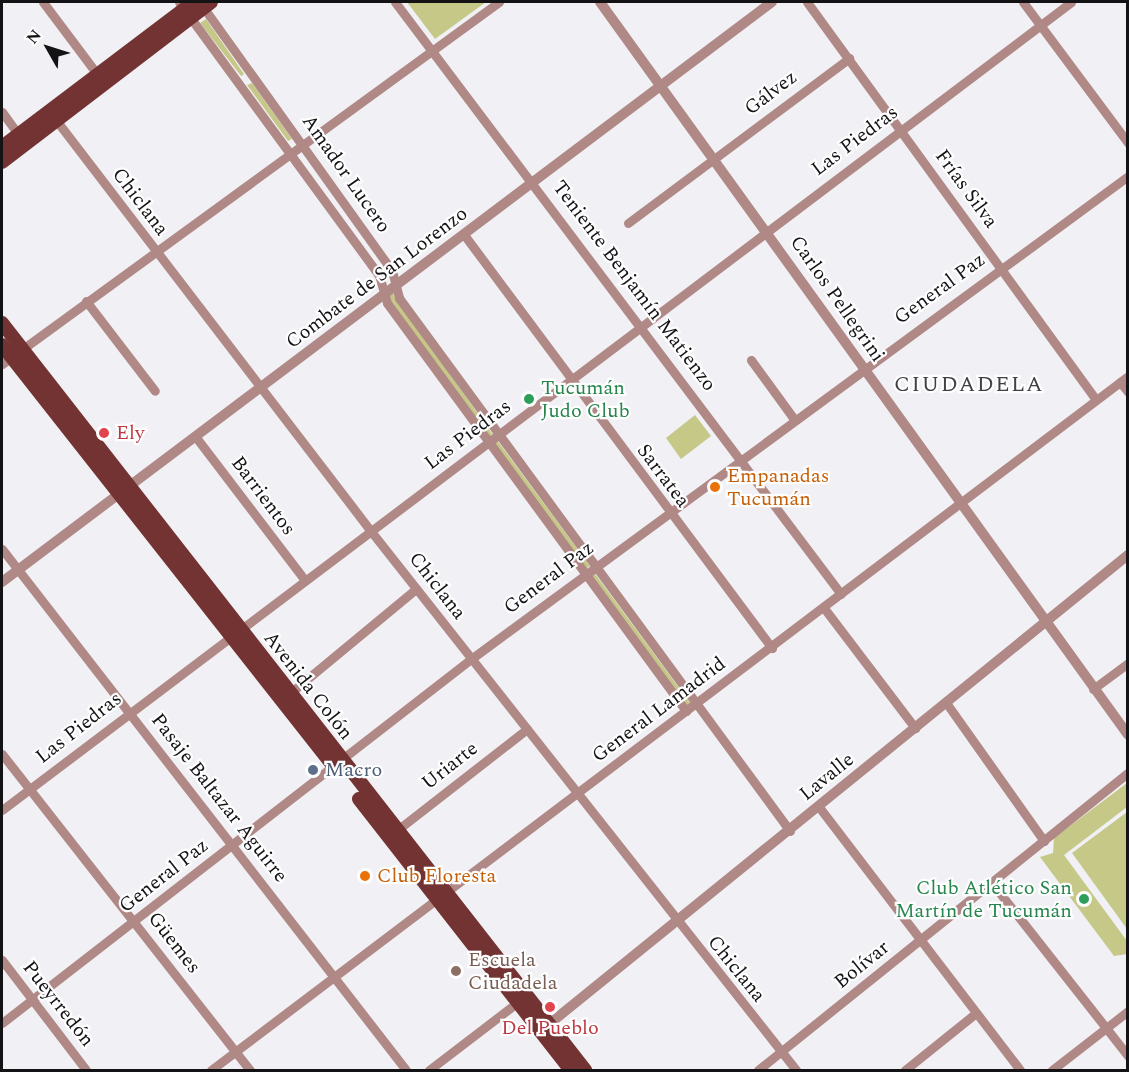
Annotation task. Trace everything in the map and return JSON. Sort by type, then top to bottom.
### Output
[{"type":"main road","points":[[2,147],[97,75],[194,6]]},
{"type":"main road","points":[[2,162],[194,6]]},
{"type":"main road","name":"Avenida Colón","points":[[2,323],[11,357]]},
{"type":"main road","name":"Avenida Colón","points":[[2,345],[123,490],[337,764],[585,1071]]},
{"type":"main road","name":"Avenida Colón","points":[[235,632],[289,694],[337,764],[396,831],[570,1071]]},
{"type":"street","points":[[43,2],[97,75]]},
{"type":"street","name":"Teniente Benjamín Matienzo","points":[[395,2],[742,458],[841,594]]},
{"type":"street","points":[[11,357],[154,250],[499,2]]},
{"type":"street","name":"Carlos Pellegrini","points":[[600,2],[714,157],[1128,735]]},
{"type":"street","name":"Combate de San Lorenzo","points":[[2,582],[261,386],[465,236],[772,2]]},
{"type":"street","name":"Frías Silva","points":[[807,2],[1095,399]]},
{"type":"street","points":[[1023,2],[1128,143]]},
{"type":"street","name":"Las Piedras","points":[[2,810],[303,578],[498,436],[640,324],[1071,2]]},
{"type":"street","name":"Amador Lucero","points":[[194,6],[253,75],[303,143],[392,271],[395,287],[498,436],[790,831]]},
{"type":"street","name":"Amador Lucero","points":[[194,6],[240,84],[291,151],[379,275],[383,296],[583,575],[686,711]]},
{"type":"street","name":"Gálvez","points":[[628,223],[849,58]]},
{"type":"street","points":[[240,84],[253,75]]},
{"type":"street","points":[[2,112],[18,134]]},
{"type":"street","name":"Chiclana","points":[[56,120],[416,590],[578,793],[676,923],[796,1071]]},
{"type":"street","name":"General Paz","points":[[2,1023],[471,659],[1000,267],[1128,176]]},
{"type":"street","points":[[338,216],[349,209]]},
{"type":"street","name":"Sarratea","points":[[465,236],[668,514],[772,648]]},
{"type":"street","points":[[86,301],[155,391]]},
{"type":"street","points":[[751,360],[794,419]]},
{"type":"street","points":[[1124,379],[1128,392]]},
{"type":"street","name":"General Lamadrid","points":[[211,1071],[772,648],[959,500],[1124,379]]},
{"type":"street","name":"Barrientos","points":[[195,436],[303,578]]},
{"type":"street","name":"Pasaje Baltazar Aguirre","points":[[2,549],[335,976],[406,1071]]},
{"type":"street","name":"Lavalle","points":[[548,1025],[947,704],[1044,620],[1128,555]]},
{"type":"street","points":[[289,694],[416,590]]},
{"type":"street","points":[[824,608],[915,728]]},
{"type":"street","points":[[1093,689],[1128,663]]},
{"type":"street","points":[[947,704],[1044,841]]},
{"type":"street","name":"Uriarte","points":[[396,831],[527,729]]},
{"type":"street","name":"Güemes","points":[[2,754],[250,1071]]},
{"type":"street","name":"Bolívar","points":[[758,1071],[1128,773]]},
{"type":"street","points":[[819,807],[1020,1071]]},
{"type":"street","points":[[992,883],[1128,1056]]},
{"type":"street","name":"Pueyrredón","points":[[2,960],[86,1071]]},
{"type":"street","points":[[429,1071],[518,1002]]},
{"type":"street","points":[[1052,1071],[1128,1011]]},
{"type":"street","points":[[905,1071],[976,1013]]},
{"type":"green space","points":[[407,2],[486,2],[435,39]]},
{"type":"green space","points":[[206,19],[244,74],[241,76],[200,23]]},
{"type":"green space","points":[[252,83],[292,139],[288,141],[247,85]]},
{"type":"green space","points":[[393,293],[493,435],[488,437],[388,297]]},
{"type":"green space","points":[[695,415],[711,436],[681,459],[666,438]]},
{"type":"green space","points":[[497,440],[590,566],[583,571],[492,443]]},
{"type":"green space","points":[[593,571],[691,704],[687,707],[588,576]]},
{"type":"green space","name":"Club Atlético San Martín de Tucumán","points":[[1127,783],[1127,807],[1064,855],[1127,941],[1127,954],[1114,956],[1040,857],[1053,853],[1054,838]]},
{"type":"green space","points":[[1127,812],[1127,929],[1072,853]]},
{"type":"place","name":"Tucumán Judo Club","points":[[529,399]]},
{"type":"place","name":"Ely","points":[[104,433]]},
{"type":"place","name":"Empanadas Tucumán","points":[[715,487]]},
{"type":"place","name":"Macro","points":[[313,770]]},
{"type":"place","name":"Club Floresta","points":[[365,876]]},
{"type":"place","name":"Club Atlético San Martín de Tucumán","points":[[1084,899]]},
{"type":"place","name":"Escuela Ciudadela","points":[[456,971]]},
{"type":"place","name":"Del Pueblo","points":[[550,1007]]},
{"type":"district","name":"CIUDADELA","points":[[969,385]]}]
